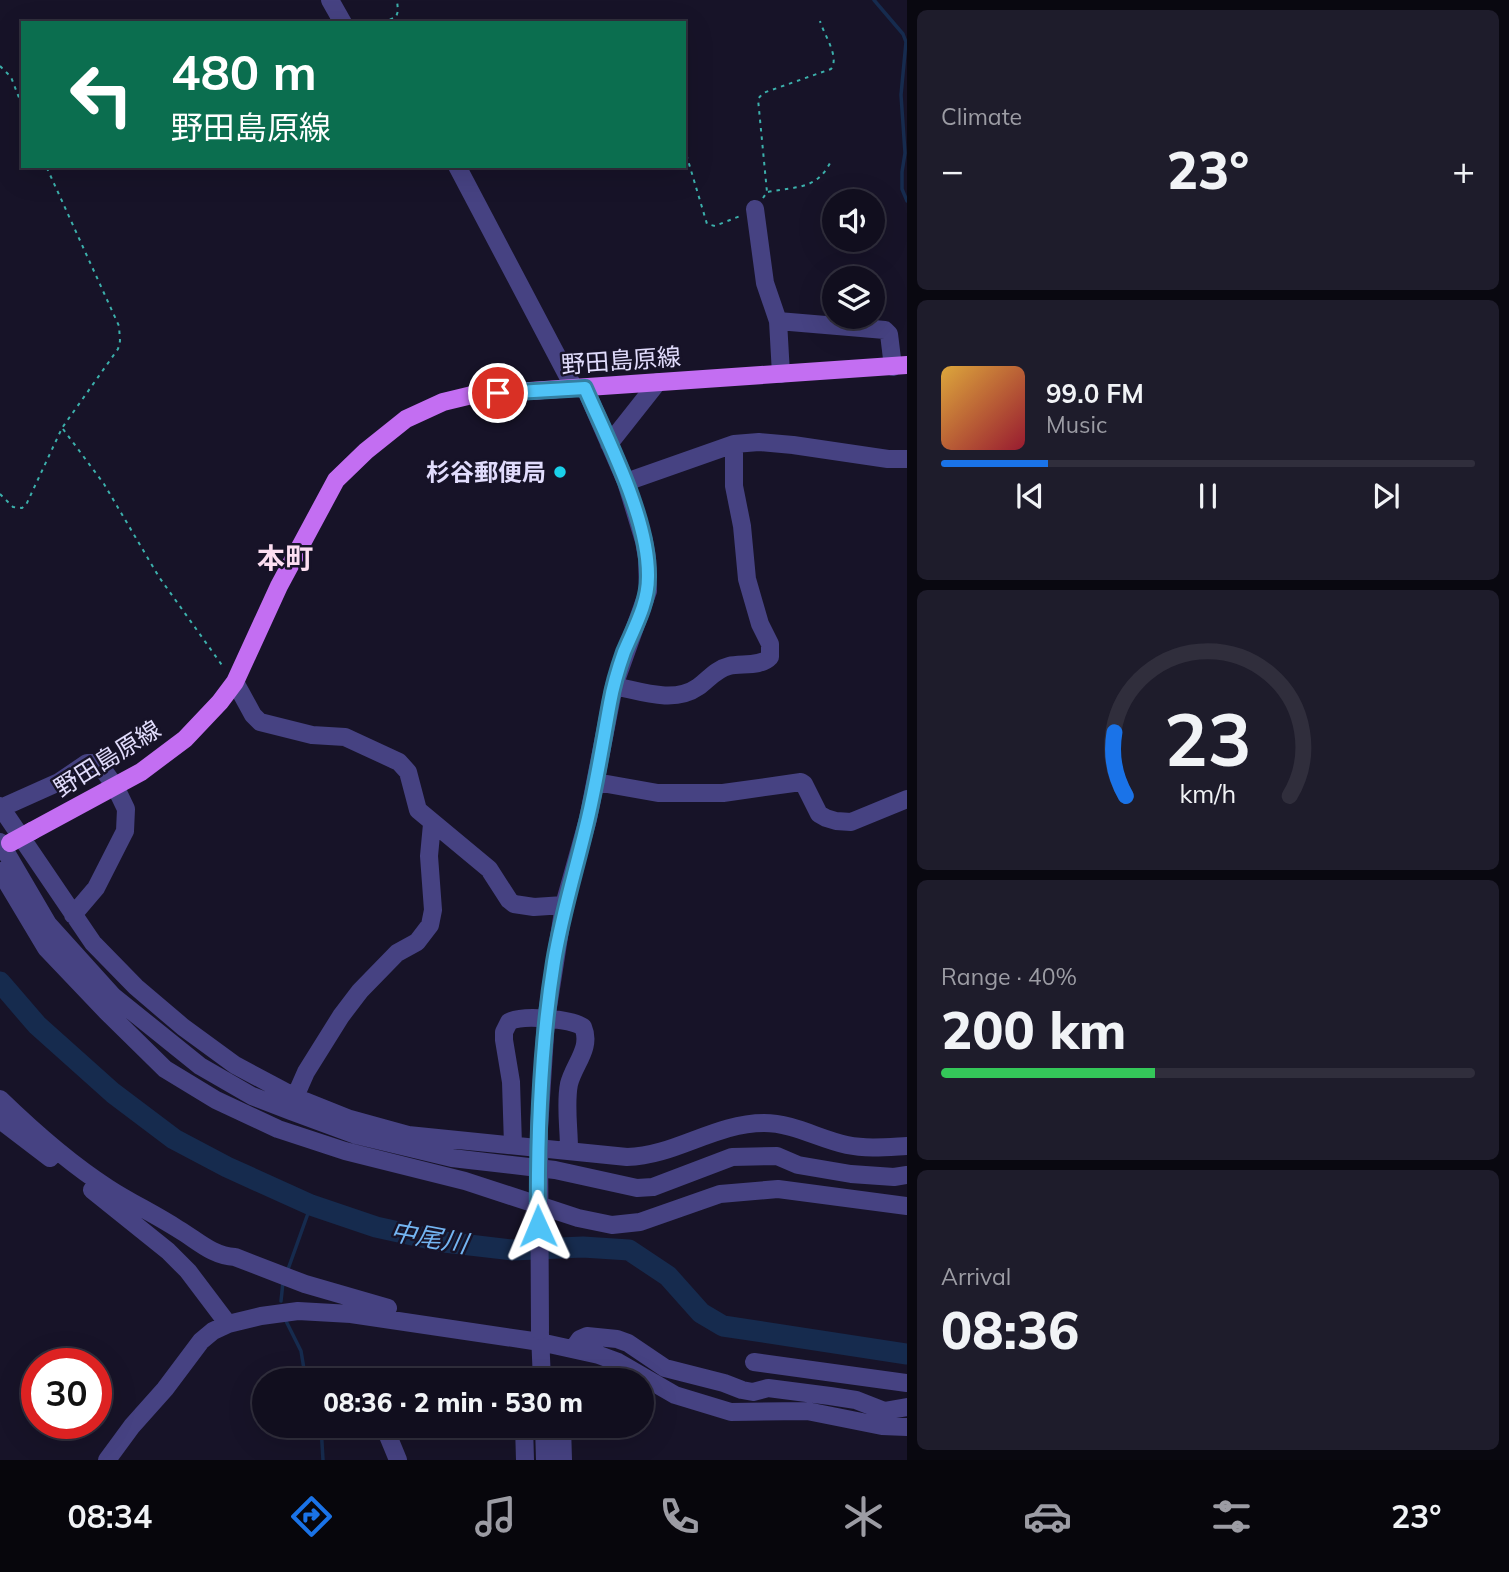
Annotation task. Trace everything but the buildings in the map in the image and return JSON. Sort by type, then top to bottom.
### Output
[{"type":"main road","name":"野田島原線","points":[[3,846],[141,772],[185,739],[220,702],[235,682],[279,586],[336,480],[366,451],[406,419],[443,402],[472,395],[900,366]]},
{"type":"street","points":[[330,0],[342,21]]},
{"type":"street","points":[[458,168],[610,444],[626,482],[647,558],[648,591],[614,686],[588,819],[564,905],[546,1020],[538,1129],[541,1368]]},
{"type":"street","points":[[755,209],[765,282],[778,321],[781,374]]},
{"type":"street","points":[[778,321],[885,330],[889,334],[900,366]]},
{"type":"street","points":[[610,444],[658,382]]},
{"type":"street","points":[[626,482],[734,444],[793,444],[888,459],[907,459]]},
{"type":"street","points":[[614,686],[663,695],[682,695],[725,667],[764,662],[770,657],[770,644],[760,624],[747,579],[742,526],[734,486],[734,444]]},
{"type":"street","points":[[235,682],[253,715],[260,722],[312,734],[345,737],[399,762],[408,772],[418,810],[489,869],[514,904],[534,908],[564,905]]},
{"type":"street","points":[[73,915],[96,888],[125,831],[125,809],[115,786],[101,767],[93,763],[59,782],[1,807],[73,915],[93,943],[136,988],[235,1065],[295,1097],[350,1119],[408,1135],[628,1157],[656,1154],[739,1125],[765,1123],[803,1130],[852,1146],[907,1146]]},
{"type":"street","points":[[596,782],[658,793],[723,793],[801,782],[819,814],[836,821],[851,821],[907,799]]},
{"type":"street","points":[[295,1097],[313,1061],[360,991],[397,953],[417,942],[430,925],[433,910],[429,856],[432,824]]},
{"type":"street","points":[[3,846],[48,924],[113,996],[151,1029],[200,1066],[252,1096],[343,1130],[452,1158],[555,1170],[637,1188],[653,1187],[732,1157],[776,1156],[798,1165],[851,1174],[894,1177],[907,1175]]},
{"type":"street","points":[[0,871],[46,948],[165,1069],[216,1100],[278,1129],[345,1151],[465,1181],[578,1218],[612,1225],[640,1222],[720,1194],[778,1189],[907,1206]]},
{"type":"street","points":[[513,1145],[511,1082],[504,1032],[509,1022],[514,1019],[546,1020],[577,1023],[583,1027],[585,1033],[583,1051],[569,1086],[569,1149]]},
{"type":"street","points":[[0,1099],[51,1145],[109,1189],[181,1230],[196,1243],[223,1257],[235,1257],[285,1277],[388,1308]]},
{"type":"street","points":[[0,1120],[148,1233],[188,1271],[228,1324]]},
{"type":"street","points":[[109,1459],[132,1426],[213,1331],[228,1324],[278,1312],[323,1311],[540,1336],[618,1362],[664,1390],[731,1412],[807,1411],[882,1426],[907,1427]]},
{"type":"street","points":[[573,1349],[575,1343],[587,1336],[617,1339],[628,1343],[664,1368],[743,1390],[753,1392],[768,1388],[830,1396],[856,1400],[884,1411],[907,1407]]},
{"type":"street","points":[[754,1362],[907,1383]]},
{"type":"street","points":[[389,1438],[398,1460]]},
{"type":"street","points":[[524,1438],[525,1460]]},
{"type":"street","points":[[544,1438],[545,1460]]},
{"type":"street","points":[[562,1438],[563,1460]]},
{"type":"path","points":[[387,21],[396,17],[397,0]]},
{"type":"path","points":[[686,155],[707,224],[715,226],[755,209],[767,192],[758,99],[763,93],[834,66],[834,58],[820,21]]},
{"type":"path","points":[[0,66],[11,77],[21,103]]},
{"type":"path","points":[[767,192],[820,179],[832,159]]},
{"type":"path","points":[[0,494],[17,509],[26,505],[62,428],[118,349],[120,334],[47,168]]},
{"type":"path","points":[[62,428],[104,484],[159,576],[235,682]]},
{"type":"waterway","points":[[874,0],[903,34],[906,42],[901,95],[905,153],[902,189],[907,201]]},
{"type":"waterway","name":"中尾川","points":[[0,982],[37,1025],[113,1093],[174,1139],[227,1167],[311,1205],[376,1227],[444,1242],[512,1250],[583,1247],[629,1250],[668,1276],[701,1313],[723,1326],[907,1354]]},
{"type":"waterway","points":[[287,1272],[311,1205]]},
{"type":"waterway","points":[[281,1301],[283,1282]]},
{"type":"waterway","points":[[286,1321],[301,1351],[304,1368]]},
{"type":"waterway","points":[[322,1438],[323,1460]]},
{"type":"place","name":"杉谷郵便局","points":[[560,472]]},
{"type":"district","name":"本町","points":[[285,557]]},
{"type":"route","points":[[498,393],[585,388],[626,482],[644,541],[649,576],[645,603],[614,686],[588,819],[564,905],[554,962],[546,1020],[538,1129],[538,1226]]}]
